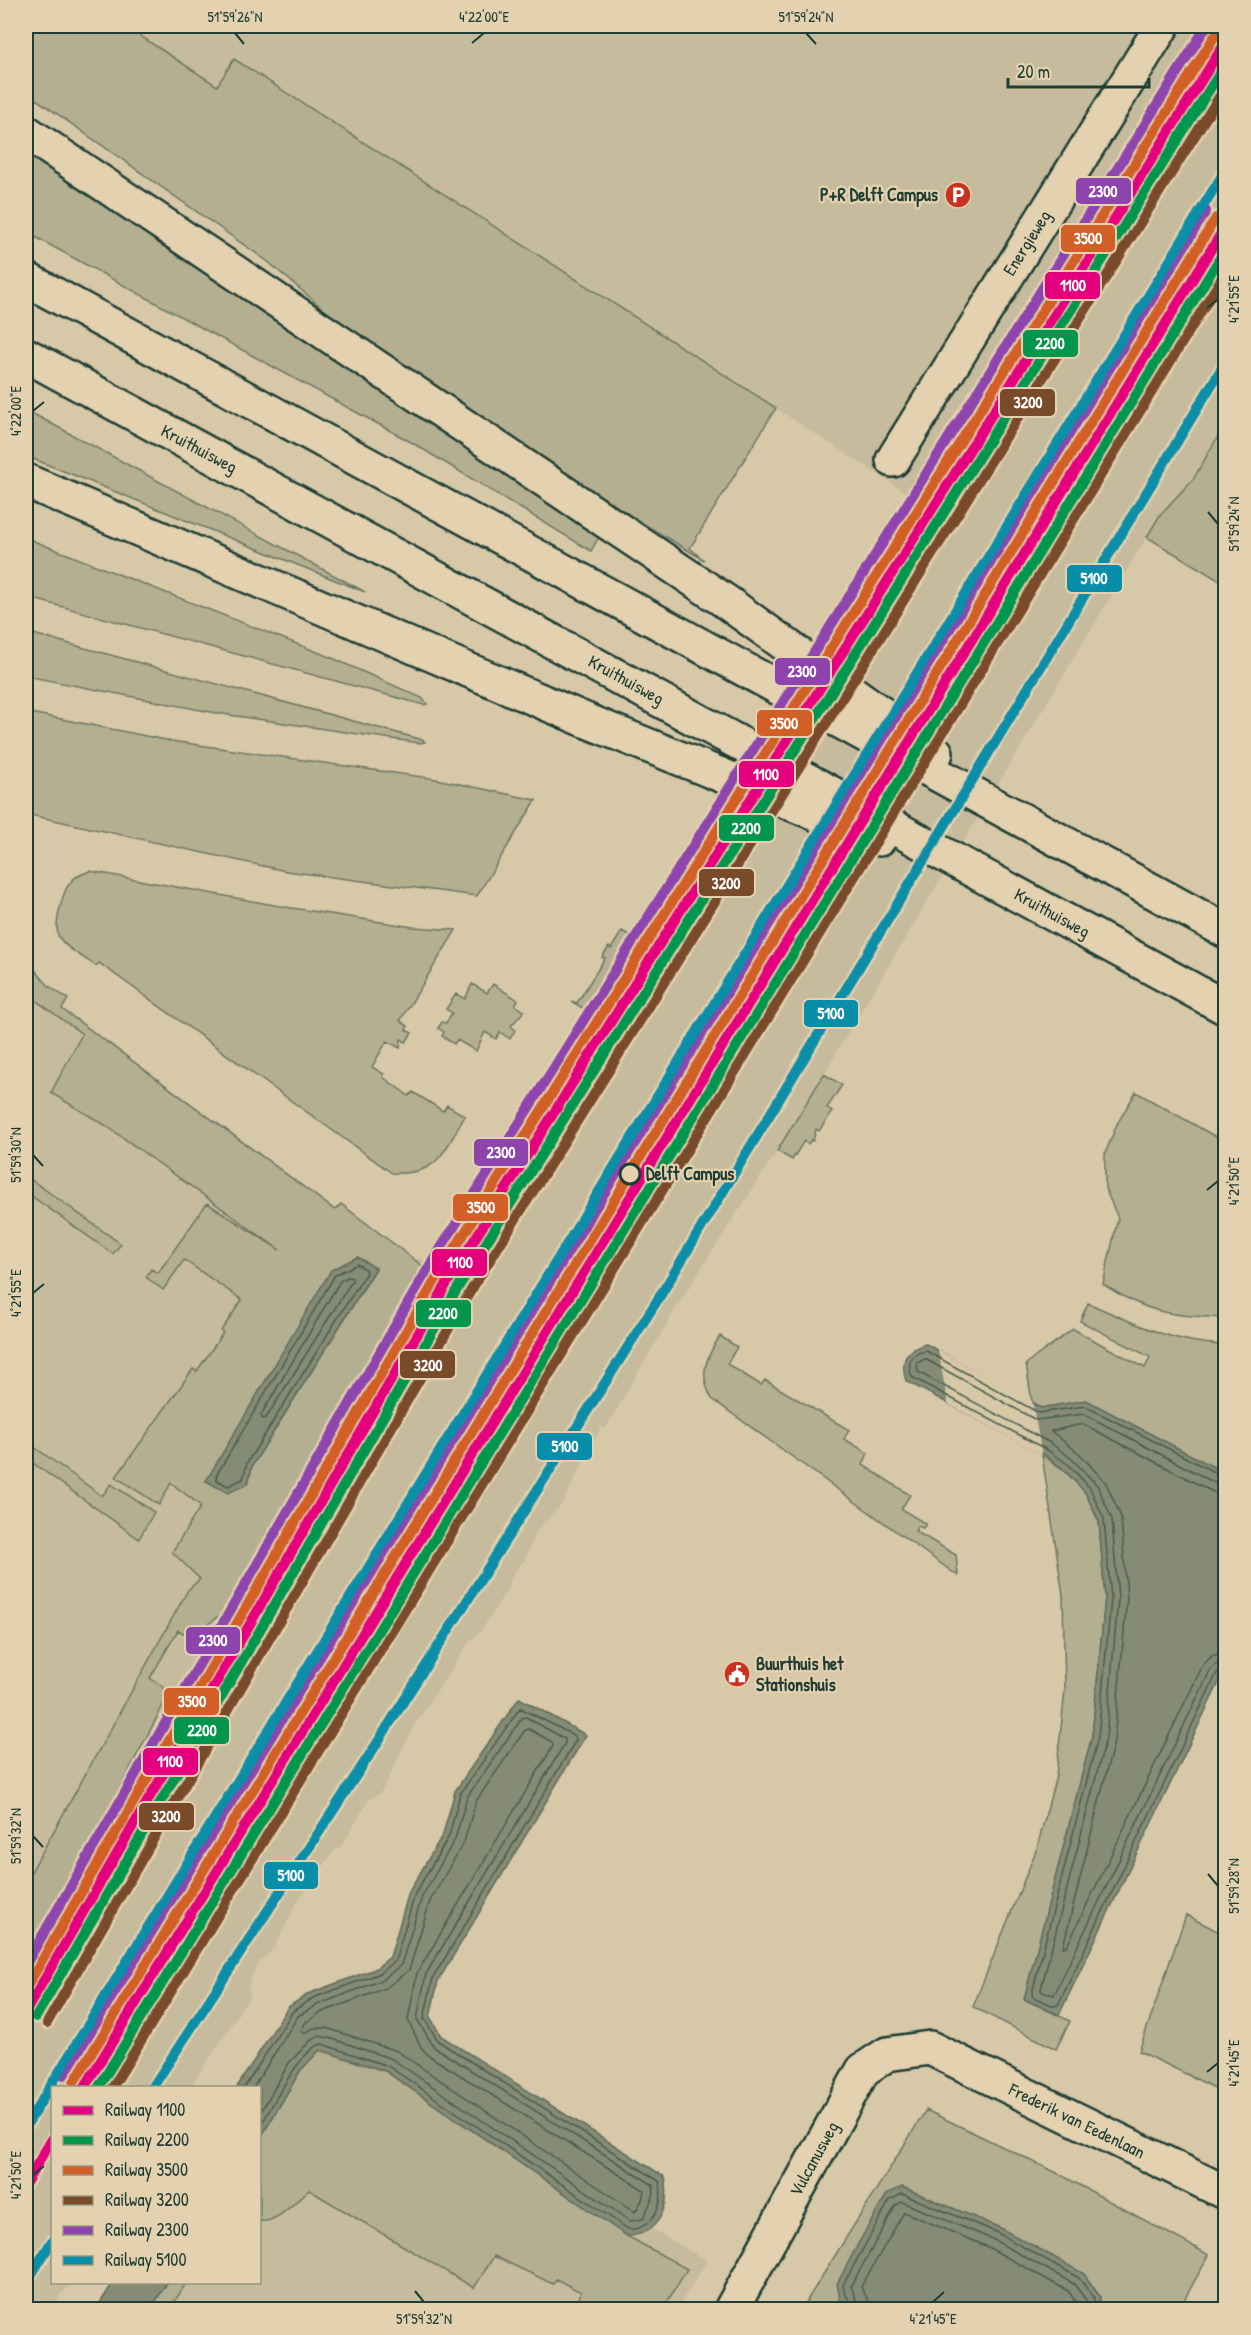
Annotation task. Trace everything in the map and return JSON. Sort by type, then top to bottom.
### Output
[{"type":"main road","name":"Energieweg","points":[[893,460],[1162,26]]},
{"type":"main road","points":[[26,132],[725,601],[1049,835]]},
{"type":"main road","points":[[26,279],[1226,931]]},
{"type":"main road","name":"Kruithuisweg","points":[[26,355],[1226,1008]]},
{"type":"main road","points":[[26,481],[590,722],[1021,896]]},
{"type":"main road","name":"Frederik van Eedenlaan","points":[[930,2048],[1226,2193]]},
{"type":"main road","name":"Vulcanusweg","points":[[730,2310],[863,2070],[888,2054],[930,2048]]},
{"type":"shaded area","points":[[26,26],[125,26],[217,86],[234,59],[776,408],[690,548],[704,560],[506,441],[327,312],[267,261],[26,92]]},
{"type":"shaded area","points":[[125,26],[1225,26],[1225,424],[1194,478],[1160,515],[777,1151],[681,1300],[605,1429],[601,1427],[563,1503],[537,1530],[525,1560],[513,1574],[506,1591],[482,1630],[470,1641],[416,1723],[382,1791],[368,1801],[342,1845],[335,1850],[297,1902],[274,1949],[260,1961],[248,1988],[251,1994],[192,2086],[51,2086],[51,2284],[71,2284],[61,2294],[51,2310],[26,2309],[26,985],[336,1210],[171,1482],[252,1536],[419,1258],[430,1266],[910,495],[234,59],[217,86]]},
{"type":"shaded area","points":[[26,154],[599,537],[591,551],[411,442],[26,232]]},
{"type":"shaded area","points":[[26,410],[365,592],[26,456]]},
{"type":"shaded area","points":[[1225,424],[1226,584],[1147,537],[1160,515],[1194,478]]},
{"type":"shaded area","points":[[26,538],[330,657],[422,698],[427,704],[26,597]]},
{"type":"shaded area","points":[[26,632],[425,742],[419,743],[216,713],[26,676]]},
{"type":"shaded area","points":[[26,712],[171,741],[436,779],[536,800],[477,896],[286,871],[26,814]]},
{"type":"shaded area","points":[[90,871],[279,906],[413,927],[456,930],[400,1021],[408,1026],[406,1030],[412,1033],[406,1042],[401,1039],[400,1048],[387,1041],[372,1067],[384,1074],[383,1077],[409,1096],[413,1092],[443,1111],[447,1105],[465,1116],[445,1151],[430,1166],[408,1173],[392,1173],[99,963],[96,966],[76,953],[59,937],[58,918],[67,887],[79,876]]},
{"type":"shaded area","points":[[622,931],[634,938],[588,1011],[571,1001],[577,1003],[605,958],[602,957],[609,947],[611,949]]},
{"type":"shaded area","points":[[26,960],[49,986],[68,999],[62,1009],[335,1210],[341,1204],[428,1270],[370,1375],[362,1382],[234,1604],[191,1637],[178,1630],[150,1678],[170,1692],[66,1891],[42,1925],[26,1958],[26,1881],[188,1590],[200,1579],[172,1552],[201,1506],[171,1483],[159,1505],[116,1477],[193,1369],[197,1371],[242,1300],[184,1260],[163,1290],[146,1277],[151,1269],[158,1273],[207,1203],[280,1250],[105,1125],[51,1093],[82,1034],[26,993]],"holes":[[[358,1257],[376,1269],[252,1466],[248,1484],[206,1481]]]},
{"type":"shaded area","points":[[472,984],[487,993],[493,984],[518,1000],[515,1005],[524,1011],[511,1026],[515,1030],[510,1039],[500,1032],[496,1039],[485,1032],[476,1051],[457,1040],[454,1044],[442,1036],[444,1032],[438,1028],[442,1022],[446,1023],[452,1013],[446,1009],[456,994],[465,999]]},
{"type":"shaded area","points":[[824,1074],[842,1085],[827,1108],[832,1112],[819,1131],[816,1129],[813,1141],[811,1140],[808,1144],[804,1141],[792,1160],[777,1151]]},
{"type":"shaded area","points":[[1136,1092],[1225,1142],[1225,1318],[1162,1312],[1134,1302],[1103,1284],[1118,1218],[1105,1188],[1105,1154],[1117,1124]]},
{"type":"shaded area","points":[[26,1176],[121,1244],[113,1254],[26,1192]]},
{"type":"shaded area","points":[[1088,1303],[1138,1325],[1171,1336],[1188,1341],[1225,1345],[1225,1473],[1086,1400],[1041,1408],[1032,1401],[1026,1364],[1073,1329],[1145,1368],[1150,1357],[1080,1321]]},
{"type":"shaded area","points":[[720,1336],[737,1347],[727,1364],[761,1385],[765,1380],[849,1430],[844,1439],[868,1453],[863,1465],[910,1495],[901,1509],[926,1524],[923,1528],[918,1526],[915,1531],[956,1555],[958,1576],[712,1399],[705,1382],[706,1366]]},
{"type":"shaded area","points":[[26,1441],[102,1496],[111,1484],[154,1512],[139,1539],[26,1458]]},
{"type":"shaded area","points":[[1042,1455],[1064,1470],[1085,1492],[1099,1522],[1105,1598],[1092,1736],[1024,1999],[1070,2021],[1056,2049],[973,2007],[1037,1848],[1056,1776],[1065,1690],[1063,1595]]},
{"type":"shaded area","points":[[1186,1915],[1225,1935],[1225,2093],[1139,2051]]},
{"type":"shaded area","points":[[320,2049],[385,2071],[627,2236],[687,2269],[663,2309],[585,2309],[588,2302],[579,2298],[581,2292],[556,2279],[553,2284],[494,2256],[474,2288],[309,2190],[273,2219],[261,2221],[261,2137],[300,2071]]},
{"type":"shaded area","points":[[385,2071],[707,2261],[677,2309],[150,2310],[166,2284],[261,2284],[261,2138]]},
{"type":"shaded area","points":[[926,2110],[1059,2174],[1209,2255],[1179,2309],[1099,2309],[1100,2297],[1084,2274],[998,2227],[902,2187],[841,2304],[851,2309],[801,2310]]},
{"type":"shaded area","points":[[166,2284],[185,2284],[170,2309],[150,2310]]},
{"type":"water","points":[[357,1257],[376,1268],[252,1466],[248,1484],[228,1493],[206,1481],[331,1270]]},
{"type":"water","points":[[926,1344],[1041,1408],[1086,1400],[1225,1473],[1225,1670],[1059,2015],[1024,1999],[1092,1736],[1105,1598],[1099,1522],[1085,1492],[1064,1470],[1046,1456],[906,1381],[904,1362],[906,1357],[913,1349]]},
{"type":"water","points":[[519,1698],[586,1735],[438,1981],[430,2017],[441,2036],[665,2177],[666,2198],[660,2217],[655,2225],[638,2234],[627,2236],[385,2071],[320,2050],[300,2071],[261,2137],[261,2086],[238,2086],[288,2007],[310,1993],[375,1969],[390,1957],[409,1892],[443,1834],[455,1791]]},
{"type":"water","points":[[902,2187],[998,2227],[1084,2274],[1100,2297],[1099,2309],[851,2310],[841,2304],[837,2284],[887,2194]]},
{"type":"water","points":[[112,2284],[166,2284],[150,2309],[96,2309]]},
{"type":"pier","points":[[938,1350],[1032,1401],[1042,1455],[948,1404]]},
{"type":"rail line","name":"2300","points":[[26,1964],[429,1267],[1206,27]]},
{"type":"rail line","name":"3500","points":[[26,1988],[439,1274],[1216,34]]},
{"type":"rail line","name":"1100","points":[[26,2011],[449,1280],[1226,41]]},
{"type":"rail line","name":"2200","points":[[36,2017],[459,1286],[1226,63]]},
{"type":"rail line","name":"3200","points":[[47,2023],[470,1292],[1226,86]]},
{"type":"rail line","name":"5100","points":[[26,2126],[1226,169]]},
{"type":"rail line","name":"2300","points":[[64,2075],[1206,211]]},
{"type":"rail line","name":"3500","points":[[74,2082],[1216,218]]},
{"type":"rail line","name":"1100","points":[[85,2086],[1226,225]]},
{"type":"rail line","name":"2200","points":[[99,2086],[1226,248]]},
{"type":"rail line","name":"3200","points":[[113,2086],[1226,271]]},
{"type":"rail line","name":"5100","points":[[153,2086],[374,1748],[660,1296],[1226,361]]},
{"type":"rail line","name":"1100","points":[[26,2183],[51,2141]]},
{"type":"rail line","name":"5100","points":[[26,2283],[51,2243]]},
{"type":"place","name":"P+R Delft Campus","points":[[958,195]]},
{"type":"place","name":"Delft Campus","points":[[630,1174]]},
{"type":"place","name":"Buurthuis het Stationshuis","points":[[737,1674]]}]
